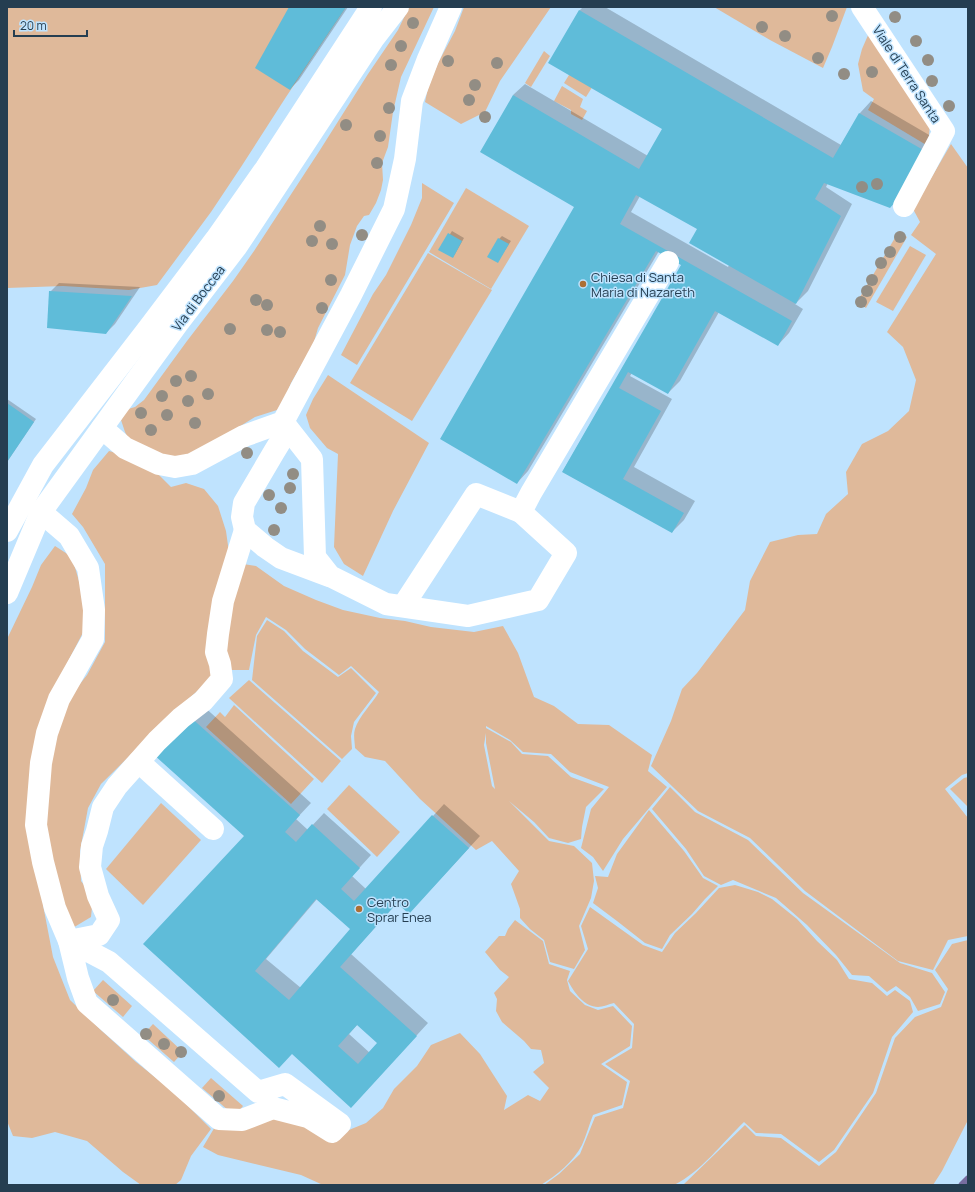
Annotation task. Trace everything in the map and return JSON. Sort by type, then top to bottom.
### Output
[{"type":"main road","name":"Via di Boccea","points":[[7,531],[43,465],[216,239],[266,168],[372,7]]},
{"type":"main road","name":"Via di Boccea","points":[[7,593],[41,512],[178,323],[237,246],[374,38],[398,7]]},
{"type":"main road","points":[[69,941],[100,935],[109,920],[98,896],[90,867],[92,846],[103,807],[117,786],[162,736],[181,718],[203,701],[222,679],[220,664],[216,652],[218,634],[223,601],[245,530],[242,517],[244,503],[274,452],[394,209],[405,159],[412,101],[428,59],[452,7]]},
{"type":"main road","name":"Viale di Terra Santa","points":[[862,7],[944,131],[904,206]]},
{"type":"main road","points":[[520,512],[668,262]]},
{"type":"main road","points":[[102,428],[125,448],[159,464],[175,467],[192,464],[244,436],[286,426]]},
{"type":"main road","points":[[286,426],[312,459],[315,557],[330,576]]},
{"type":"main road","points":[[245,530],[265,548],[281,558],[330,576],[386,604],[468,616],[538,600],[566,553],[520,512],[476,494],[403,606]]},
{"type":"main road","points":[[41,512],[69,536],[88,568],[94,610],[93,639],[59,699],[47,733],[41,763],[36,825],[43,862],[55,908],[69,941],[78,978],[87,1003],[219,1119],[242,1120],[274,1108],[308,1117],[332,1132],[340,1124],[285,1084],[258,1092],[109,962],[69,941]]},
{"type":"main road","points":[[139,762],[213,829]]},
{"type":"shaded area","points":[[7,7],[346,7],[211,212],[157,285],[129,290],[63,286],[7,288]]},
{"type":"shaded area","points":[[409,7],[434,7],[401,77],[393,112],[388,147],[382,163],[383,180],[381,190],[369,215],[364,216],[357,226],[350,245],[345,275],[318,328],[314,342],[308,354],[291,383],[282,406],[277,410],[255,417],[203,449],[181,457],[163,455],[129,440],[121,420],[128,409],[135,407],[144,400],[254,251],[398,30]]},
{"type":"shaded area","points":[[464,7],[551,7],[500,81],[485,112],[461,124],[425,102],[428,88],[438,63],[455,31]]},
{"type":"shaded area","points":[[714,7],[847,7],[823,68],[770,40]]},
{"type":"shaded area","points":[[869,33],[930,124],[928,146],[868,110],[874,99],[863,91],[858,64],[862,49]]},
{"type":"shaded area","points":[[544,51],[550,56],[531,87],[525,83]]},
{"type":"shaded area","points":[[574,67],[596,81],[586,97],[564,83]]},
{"type":"shaded area","points":[[562,86],[583,99],[580,107],[587,111],[582,120],[571,114],[571,110],[554,101]]},
{"type":"shaded area","points":[[951,144],[968,168],[968,773],[962,775],[945,789],[968,818],[968,936],[948,940],[933,970],[898,961],[805,891],[750,838],[698,811],[651,766],[671,721],[682,689],[697,673],[745,610],[750,581],[770,542],[798,535],[817,534],[826,514],[848,494],[846,472],[862,444],[888,431],[909,411],[916,380],[903,347],[887,332],[936,254],[911,235],[920,222],[913,209]]},
{"type":"shaded area","points":[[422,183],[454,203],[357,365],[341,355],[373,294],[386,275],[411,225],[422,198]]},
{"type":"shaded area","points":[[466,188],[529,226],[491,289],[429,252]]},
{"type":"shaded area","points":[[899,231],[907,237],[866,308],[857,302]]},
{"type":"shaded area","points":[[910,246],[926,255],[893,311],[876,302]]},
{"type":"shaded area","points":[[428,253],[492,290],[412,421],[350,383]]},
{"type":"shaded area","points":[[328,375],[429,443],[393,511],[363,576],[344,564],[334,547],[338,454],[327,448],[310,428],[306,415],[313,399]]},
{"type":"shaded area","points":[[109,451],[127,456],[159,475],[171,487],[186,483],[204,489],[218,506],[226,531],[230,560],[214,676],[174,712],[101,784],[88,808],[80,851],[81,881],[93,897],[91,917],[71,929],[47,847],[44,806],[49,735],[64,704],[87,675],[105,642],[105,564],[83,527],[72,514],[86,488],[93,470]]},
{"type":"shaded area","points":[[55,546],[72,557],[90,619],[60,677],[44,725],[43,905],[53,957],[70,1000],[136,1062],[175,1093],[211,1129],[191,1156],[181,1180],[175,1185],[141,1185],[123,1172],[87,1141],[55,1132],[32,1138],[13,1136],[7,1121],[7,639],[41,565]]},
{"type":"shaded area","points":[[243,564],[256,566],[284,586],[343,610],[431,627],[474,632],[503,626],[518,653],[534,697],[554,706],[578,724],[609,725],[652,755],[648,771],[667,787],[623,839],[603,871],[593,857],[581,848],[591,809],[609,787],[570,772],[551,754],[523,752],[510,740],[486,726],[486,728],[511,742],[522,754],[548,756],[571,777],[604,789],[586,807],[581,839],[568,843],[549,838],[534,822],[509,801],[549,841],[574,846],[592,863],[594,881],[591,898],[579,926],[585,950],[574,969],[550,962],[544,940],[530,929],[520,918],[520,909],[511,884],[519,871],[492,841],[476,850],[420,799],[385,761],[365,757],[355,748],[354,734],[357,724],[379,692],[351,666],[339,675],[305,649],[286,630],[266,617],[256,635],[249,670],[228,670],[225,623]],"holes":[[[486,733],[486,743],[495,789],[492,786],[484,745]]]},
{"type":"shaded area","points":[[267,620],[284,631],[303,651],[338,677],[351,668],[376,693],[354,722],[351,736],[352,749],[342,759],[252,680],[257,636]]},
{"type":"shaded area","points":[[249,680],[341,761],[322,783],[229,698]]},
{"type":"shaded area","points":[[234,705],[314,779],[291,804],[206,727],[220,712],[225,717]]},
{"type":"shaded area","points":[[968,777],[968,807],[950,789],[964,778]]},
{"type":"shaded area","points":[[349,785],[400,832],[377,857],[327,809]]},
{"type":"shaded area","points":[[670,787],[695,812],[748,840],[803,893],[900,963],[932,973],[945,992],[940,1004],[918,1011],[910,997],[896,986],[887,992],[869,976],[852,975],[836,955],[807,925],[776,898],[733,880],[721,885],[704,876],[686,849],[652,809]]},
{"type":"shaded area","points":[[161,803],[201,840],[143,905],[106,869]]},
{"type":"shaded area","points":[[649,810],[684,851],[703,878],[718,886],[670,935],[662,949],[645,943],[593,903],[598,888],[595,876],[608,877],[617,854]]},
{"type":"shaded area","points":[[735,885],[758,892],[772,899],[797,919],[837,960],[849,979],[872,983],[887,996],[895,990],[910,1001],[913,1012],[892,1037],[873,1093],[834,1150],[819,1162],[781,1134],[756,1133],[744,1122],[703,1164],[694,1172],[674,1185],[544,1185],[559,1174],[580,1154],[595,1117],[623,1108],[630,1081],[605,1064],[632,1048],[634,1024],[614,1003],[598,1007],[584,1002],[576,994],[568,981],[588,949],[581,926],[590,907],[643,945],[662,952],[675,933],[719,888]]},
{"type":"shaded area","points":[[515,920],[543,941],[549,964],[570,971],[567,980],[570,991],[585,1005],[598,1010],[613,1006],[632,1026],[630,1046],[601,1064],[627,1082],[622,1105],[593,1115],[582,1145],[574,1157],[553,1177],[541,1185],[323,1185],[301,1175],[218,1155],[203,1147],[216,1125],[273,1117],[344,1132],[366,1123],[383,1108],[394,1089],[417,1066],[431,1045],[460,1033],[480,1054],[507,1096],[504,1110],[528,1095],[540,1101],[549,1088],[533,1072],[544,1063],[541,1050],[531,1049],[502,1022],[496,1011],[497,999],[494,993],[509,977],[500,970],[485,952],[499,936],[505,936]]},
{"type":"shaded area","points":[[968,940],[968,1120],[942,1171],[933,1185],[680,1185],[684,1184],[745,1125],[756,1136],[781,1138],[819,1166],[836,1152],[876,1093],[895,1038],[915,1017],[941,1007],[948,989],[935,970],[952,944]]},
{"type":"shaded area","points":[[103,980],[132,1006],[123,1017],[93,991]]},
{"type":"shaded area","points":[[153,1024],[183,1052],[174,1062],[143,1035]]},
{"type":"shaded area","points":[[211,1078],[243,1106],[235,1116],[202,1088]]},
{"type":"building","points":[[289,7],[346,7],[290,90],[255,68]]},
{"type":"building","name":"Chiesa di Santa Maria di Nazareth","points":[[579,10],[833,158],[859,113],[925,151],[896,201],[890,208],[824,183],[815,199],[841,216],[796,304],[689,243],[697,229],[636,195],[620,224],[792,321],[778,346],[715,311],[668,394],[628,372],[619,388],[661,411],[623,479],[684,513],[672,533],[562,472],[681,265],[656,251],[517,484],[440,439],[574,207],[480,152],[513,95],[639,169],[662,129],[548,63]]},
{"type":"building","points":[[448,233],[462,241],[453,258],[438,250]]},
{"type":"building","points":[[498,238],[509,244],[498,263],[487,257]]},
{"type":"building","points":[[49,291],[132,296],[106,334],[47,328]]},
{"type":"building","points":[[7,403],[34,422],[7,462]]},
{"type":"building","name":"Centro Sprar Enea","points":[[188,715],[300,815],[285,832],[296,842],[312,824],[360,868],[341,889],[354,901],[432,815],[469,848],[409,914],[397,903],[340,967],[417,1036],[351,1108],[292,1054],[279,1068],[143,944],[244,836],[153,754]],"holes":[[[316,899],[350,929],[289,1000],[255,971]],[[357,1025],[377,1043],[358,1064],[338,1046]]]},
{"type":"waterway","points":[[962,1185],[968,1179]]},
{"type":"place","name":"Chiesa di Santa Maria di Nazareth","points":[[583,284]]},
{"type":"place","name":"Centro Sprar Enea","points":[[359,909]]}]
